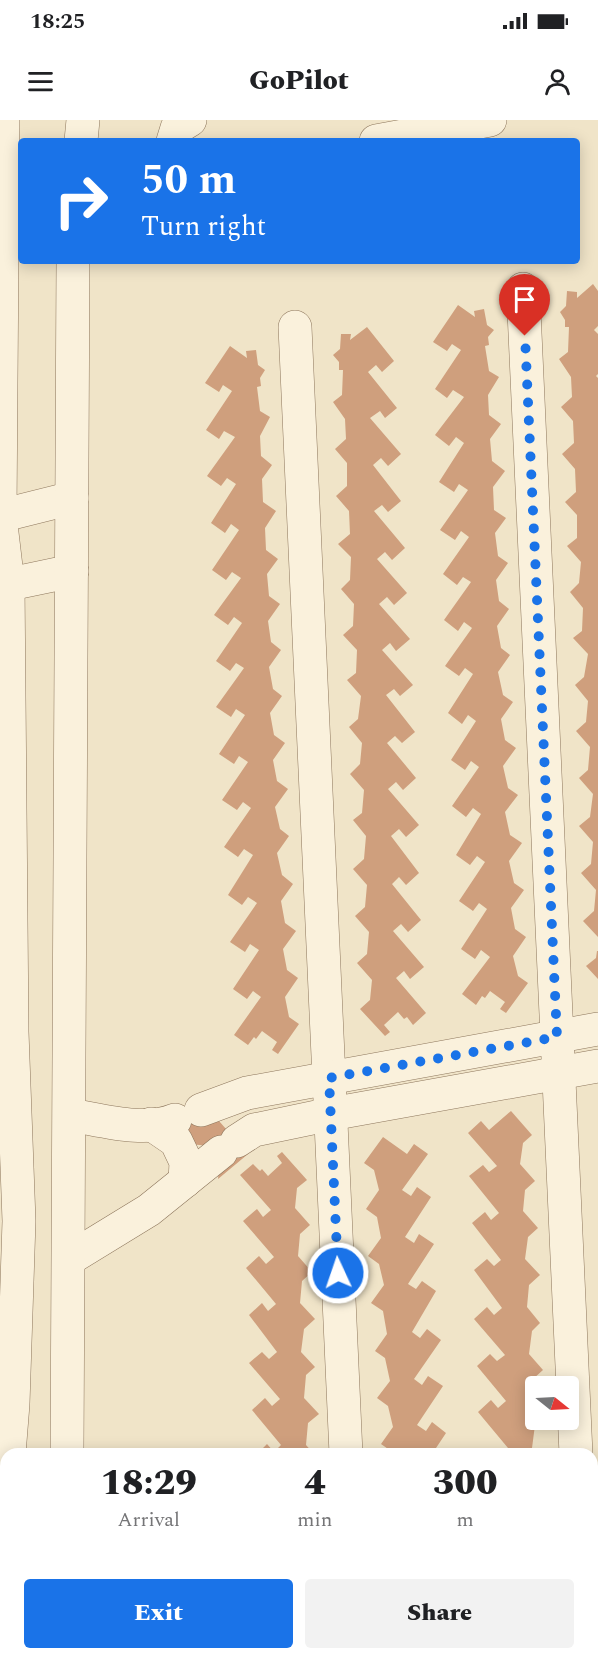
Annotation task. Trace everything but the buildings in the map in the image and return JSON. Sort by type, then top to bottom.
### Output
[{"type":"street","points":[[3,120],[0,516],[4,585],[6,1033],[19,1221],[9,1448]]},
{"type":"street","points":[[81,138],[83,120]]},
{"type":"street","points":[[174,138],[177,128],[190,120]]},
{"type":"street","points":[[376,120],[376,138]]},
{"type":"street","points":[[392,138],[490,120]]},
{"type":"street","points":[[67,1448],[73,264]]},
{"type":"street","points":[[523,289],[576,1448]]},
{"type":"street","points":[[294,327],[346,1448]]},
{"type":"street","points":[[0,516],[72,498]]},
{"type":"street","points":[[4,585],[72,572]]},
{"type":"street","points":[[70,1115],[137,1126],[176,1118],[247,1093],[598,1029]]},
{"type":"street","points":[[237,1141],[331,1114],[598,1066]]},
{"type":"street","points":[[69,1259],[149,1210],[237,1141],[246,1126],[241,1119],[241,1108],[247,1093]]},
{"type":"street","points":[[176,1118],[176,1141],[186,1162],[185,1181]]},
{"type":"route","points":[[338,1273],[329,1078],[557,1037],[525,336]]}]
